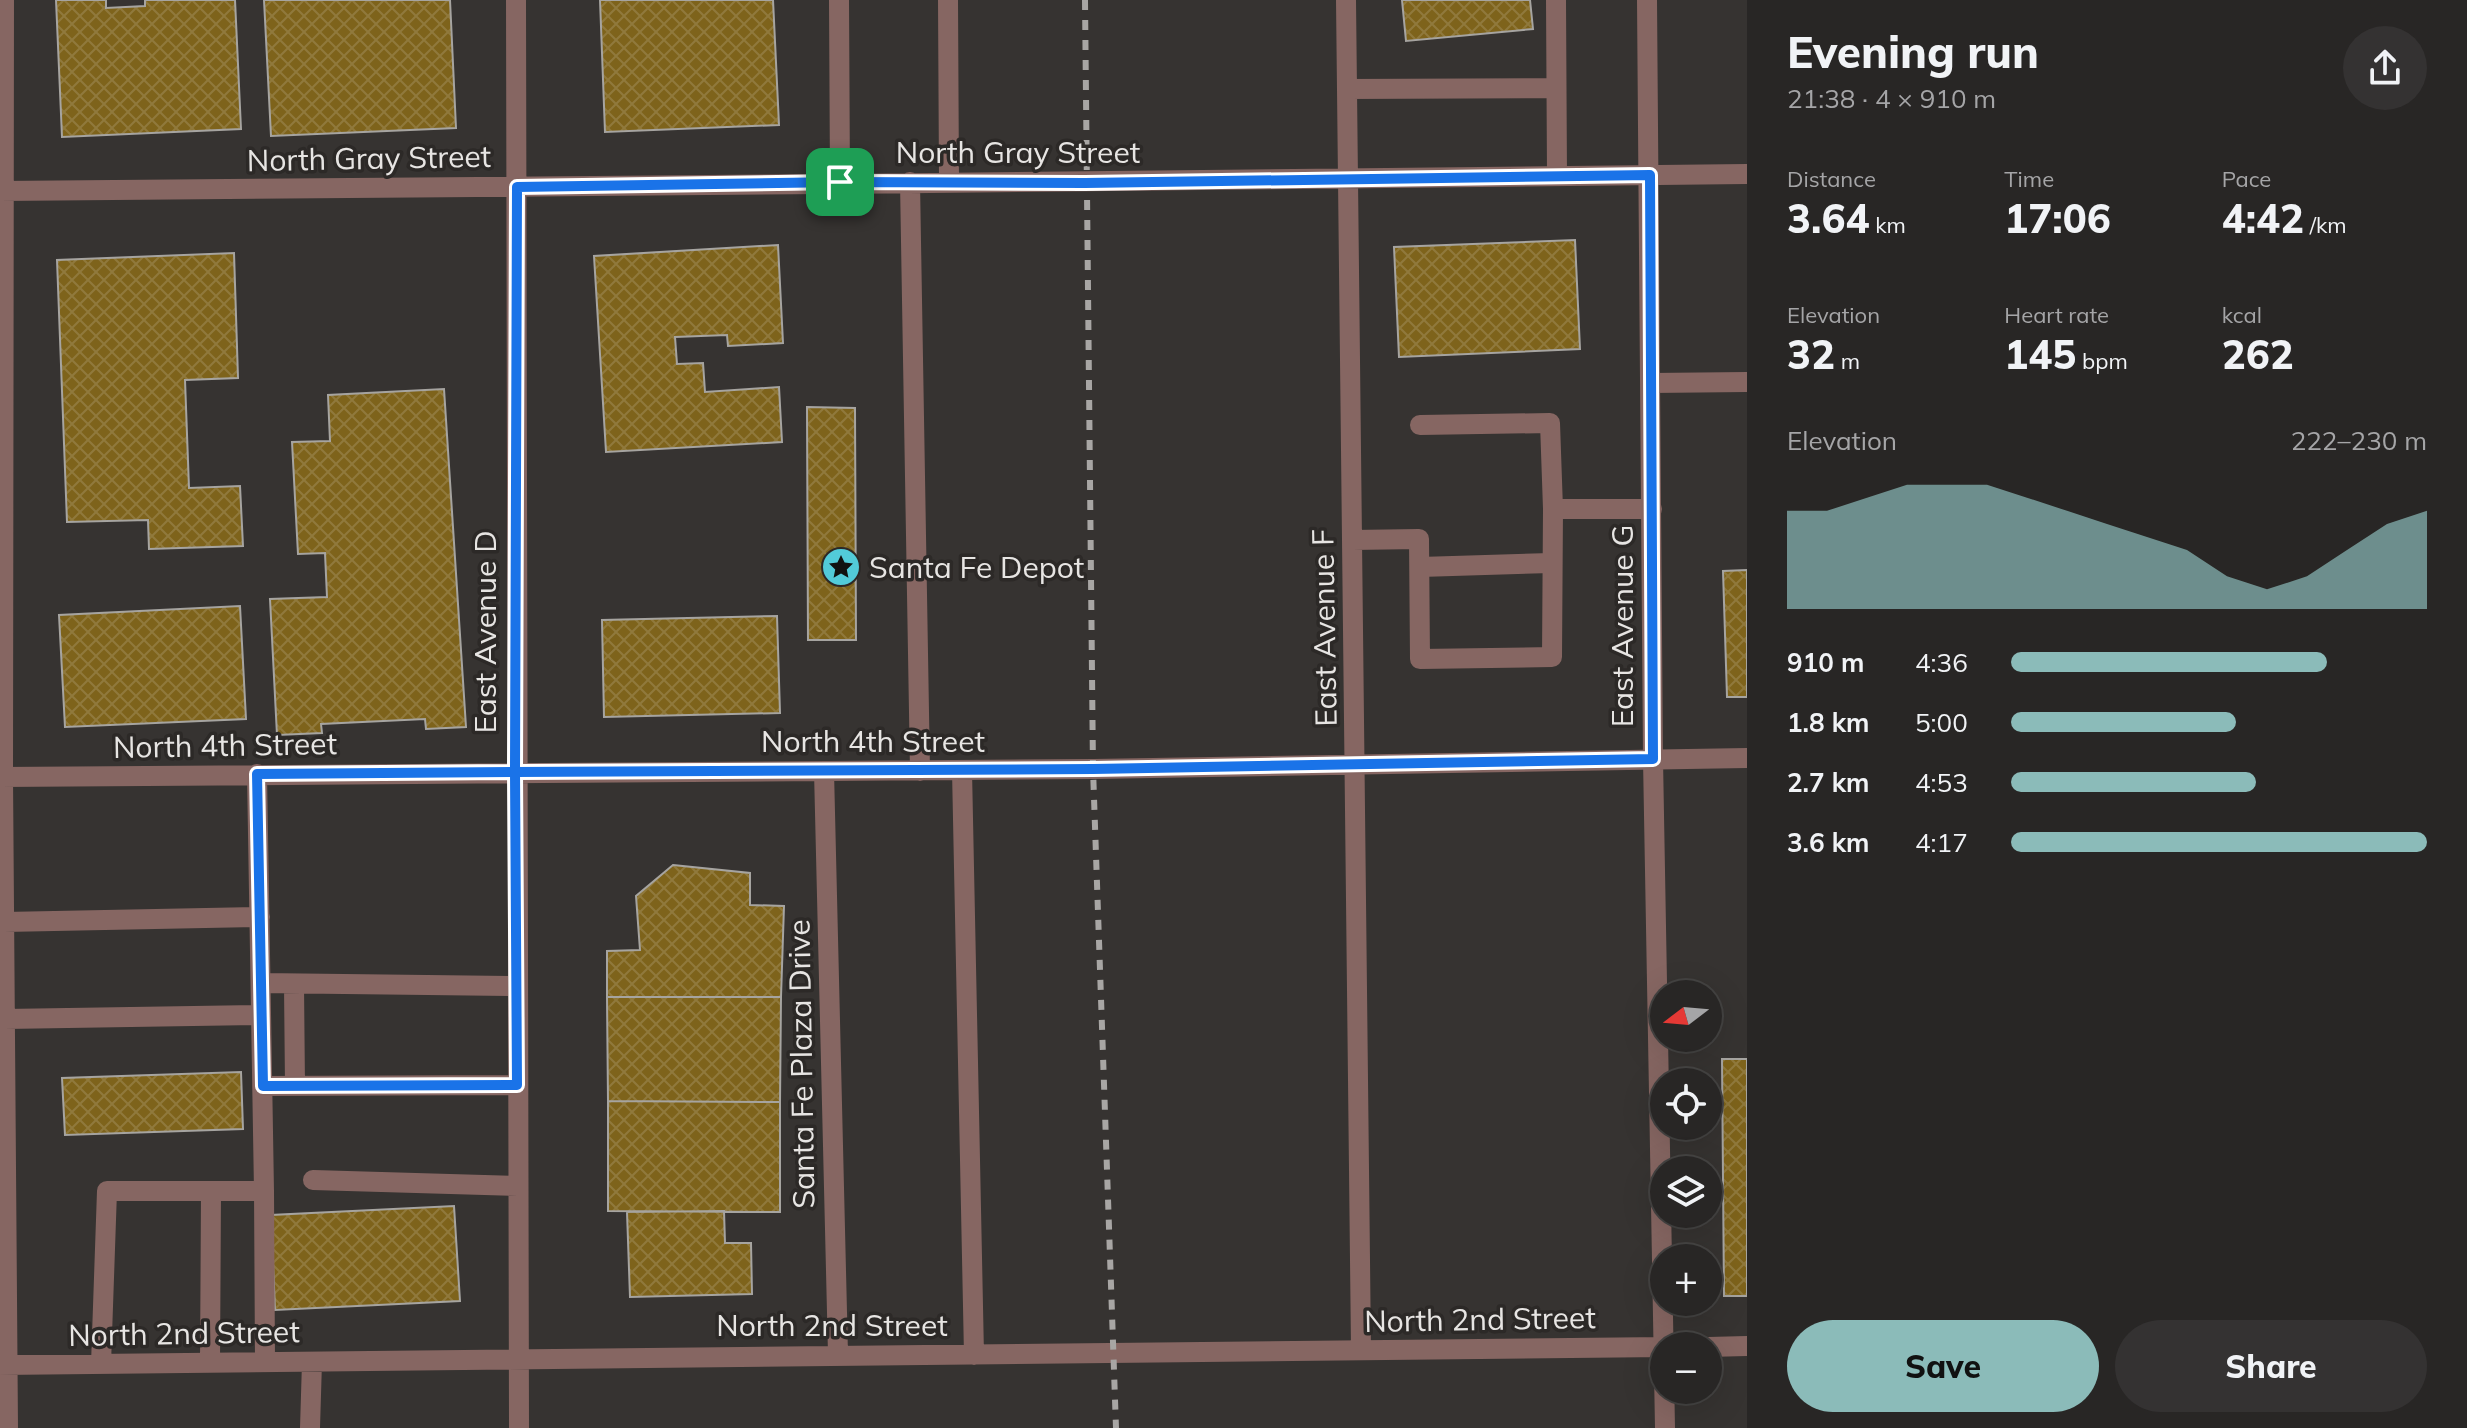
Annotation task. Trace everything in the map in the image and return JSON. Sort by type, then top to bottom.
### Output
[{"type":"street","points":[[4,0],[2,777],[4,1365],[8,1428]]},
{"type":"street","name":"East Avenue D","points":[[516,0],[515,772],[519,1428]]},
{"type":"street","points":[[839,0],[840,182]]},
{"type":"street","points":[[948,0],[949,182]]},
{"type":"street","name":"East Avenue F","points":[[1346,0],[1361,1350]]},
{"type":"street","points":[[1556,0],[1557,175]]},
{"type":"street","name":"East Avenue G","points":[[1647,0],[1653,759],[1664,1332]]},
{"type":"street","points":[[1347,89],[1556,88]]},
{"type":"street","name":"North Gray Street","points":[[2,191],[1747,174]]},
{"type":"street","points":[[910,182],[920,771]]},
{"type":"street","points":[[1651,383],[1747,382]]},
{"type":"street","points":[[1352,540],[1419,539],[1420,659],[1552,657],[1550,423],[1420,425]]},
{"type":"street","points":[[1553,509],[1652,509]]},
{"type":"street","points":[[1420,567],[1551,563]]},
{"type":"street","name":"North 4th Street","points":[[2,777],[920,771],[1747,758]]},
{"type":"street","points":[[962,770],[974,1355]]},
{"type":"street","name":"Santa Fe Plaza Drive","points":[[824,771],[838,1354]]},
{"type":"street","points":[[257,774],[265,1362]]},
{"type":"street","points":[[4,922],[260,917]]},
{"type":"street","points":[[261,983],[516,986]]},
{"type":"street","points":[[294,985],[295,1086]]},
{"type":"street","points":[[5,1019],[261,1015]]},
{"type":"street","points":[[263,1086],[517,1085]]},
{"type":"street","points":[[313,1180],[518,1186]]},
{"type":"street","points":[[101,1364],[107,1191],[264,1191]]},
{"type":"street","points":[[210,1363],[211,1192]]},
{"type":"street","points":[[1722,1347],[1747,1346]]},
{"type":"street","name":"North 2nd Street","points":[[4,1365],[1650,1347]]},
{"type":"street","points":[[310,1428],[312,1362]]},
{"type":"street","name":"East Avenue G","points":[[1665,1404],[1665,1428]]},
{"type":"building","points":[[56,0],[106,0],[106,8],[145,6],[145,0],[235,0],[241,129],[62,137]]},
{"type":"building","points":[[264,0],[450,0],[456,128],[271,136]]},
{"type":"building","points":[[600,0],[773,0],[779,125],[605,132]]},
{"type":"building","points":[[1402,0],[1530,0],[1533,29],[1406,41]]},
{"type":"building","points":[[1575,240],[1580,349],[1399,357],[1394,247]]},
{"type":"building","points":[[778,245],[783,343],[728,346],[727,335],[675,337],[677,364],[703,363],[705,392],[779,387],[782,442],[606,452],[594,256]]},
{"type":"building","points":[[234,253],[238,378],[185,380],[189,488],[240,486],[243,546],[149,549],[148,520],[67,522],[57,260]]},
{"type":"building","points":[[444,389],[466,727],[426,729],[425,719],[321,724],[322,733],[277,735],[270,599],[327,597],[325,553],[298,554],[292,442],[330,441],[328,395]]},
{"type":"building","points":[[807,407],[855,408],[856,640],[808,640]]},
{"type":"building","points":[[1747,570],[1747,697],[1727,697],[1723,571]]},
{"type":"building","points":[[240,606],[246,719],[65,727],[59,615]]},
{"type":"building","points":[[777,616],[780,713],[604,717],[602,620]]},
{"type":"building","points":[[673,865],[750,873],[750,905],[784,906],[781,997],[607,997],[607,951],[640,950],[636,896]]},
{"type":"building","points":[[607,997],[781,997],[780,1102],[608,1101]]},
{"type":"building","points":[[1722,1059],[1747,1059],[1747,1296],[1724,1296]]},
{"type":"building","points":[[241,1072],[243,1129],[65,1135],[62,1078]]},
{"type":"building","points":[[608,1101],[780,1102],[780,1212],[608,1211]]},
{"type":"building","points":[[454,1206],[460,1301],[275,1310],[271,1215]]},
{"type":"building","points":[[724,1211],[725,1243],[751,1243],[752,1294],[630,1297],[627,1212]]},
{"type":"railway","points":[[1085,0],[1093,769],[1116,1428]]},
{"type":"place","name":"Santa Fe Depot","points":[[841,567]]},
{"type":"route","points":[[840,182],[517,187],[515,772],[257,774],[263,1086],[517,1085],[515,772],[1093,769],[1653,759],[1650,175],[1085,183],[840,182]]}]
